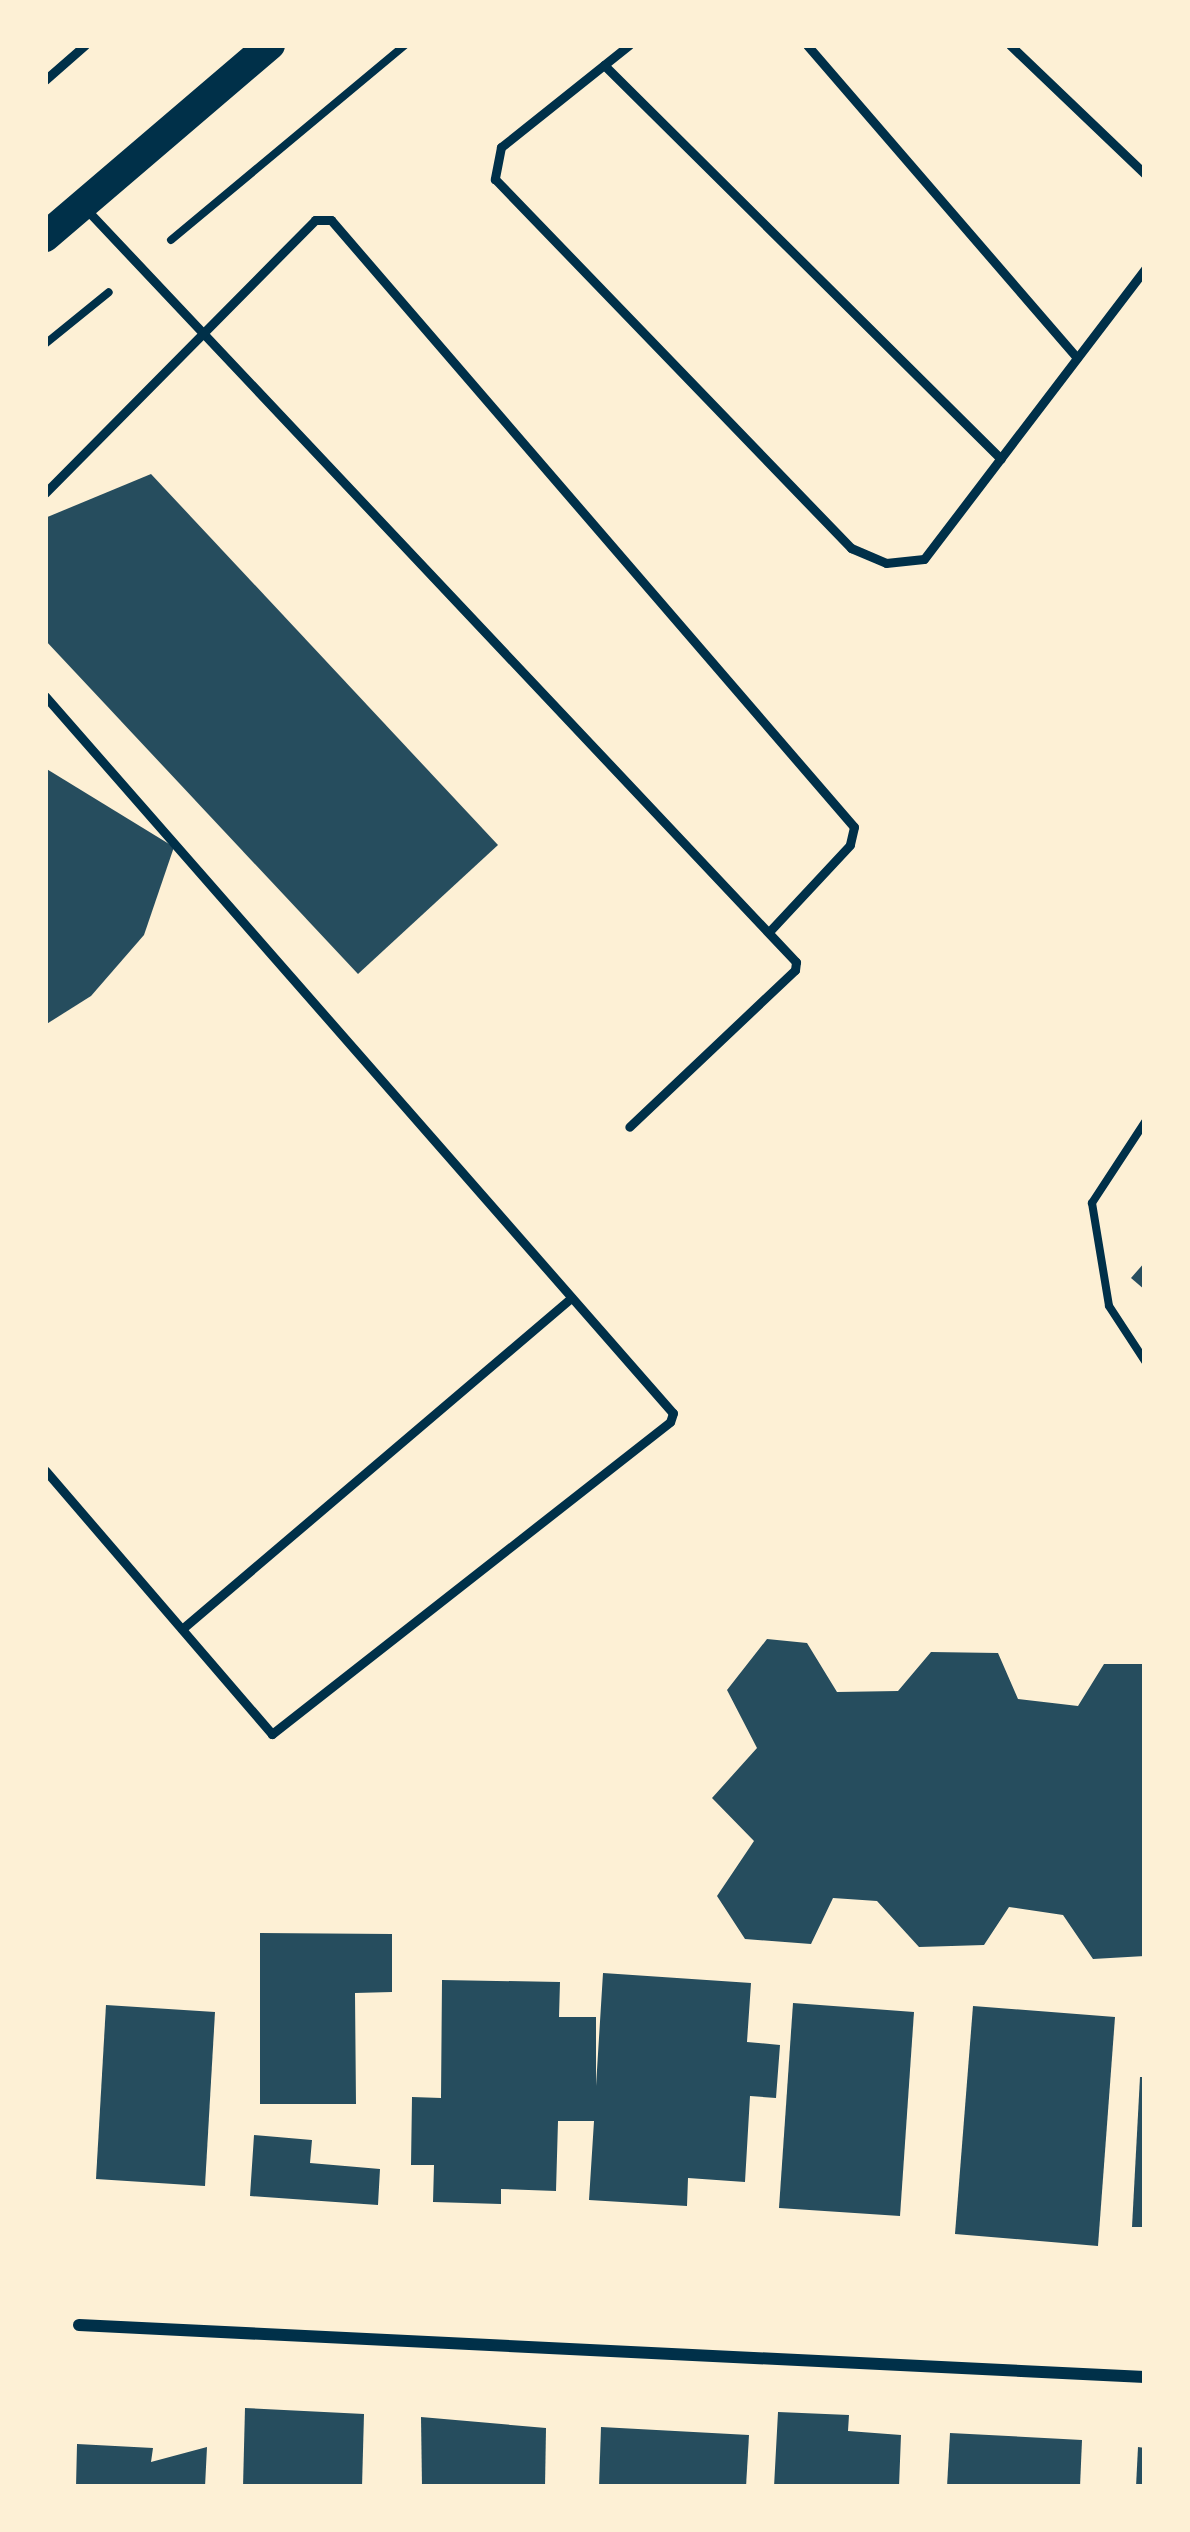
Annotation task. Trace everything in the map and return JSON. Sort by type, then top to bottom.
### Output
[{"type":"main road","points":[[45,237],[270,45]]},
{"type":"street","points":[[80,2325],[1145,2378]]},
{"type":"lane","points":[[45,80],[85,45]]},
{"type":"lane","points":[[629,45],[501,148],[495,179],[851,548],[886,563],[924,560],[1145,269]]},
{"type":"lane","points":[[807,45],[1077,358]]},
{"type":"lane","points":[[1010,45],[1145,174]]},
{"type":"lane","points":[[604,65],[1001,459]]},
{"type":"lane","points":[[82,205],[796,962],[795,970],[629,1127]]},
{"type":"lane","points":[[45,493],[315,220],[331,220],[854,827],[850,845],[769,932]]},
{"type":"lane","points":[[45,696],[673,1413],[670,1422],[272,1735],[45,1470]]},
{"type":"lane","points":[[182,1629],[571,1298]]},
{"type":"path","points":[[45,344],[405,45]]},
{"type":"path","points":[[1145,1122],[1092,1202],[1109,1306],[1145,1361]]},
{"type":"building","points":[[151,474],[498,845],[358,974],[45,640],[45,518]]},
{"type":"building","points":[[45,768],[174,847],[144,935],[91,996],[45,1025]]},
{"type":"building","points":[[1145,1262],[1145,1290],[1131,1278]]},
{"type":"building","points":[[767,1639],[807,1643],[837,1692],[898,1691],[931,1652],[998,1653],[1018,1699],[1078,1706],[1104,1664],[1145,1664],[1145,1956],[1093,1959],[1063,1915],[1009,1907],[984,1945],[919,1947],[877,1901],[833,1898],[811,1944],[745,1939],[717,1896],[754,1841],[712,1798],[757,1748],[727,1690]]},
{"type":"building","points":[[260,1933],[392,1934],[392,1992],[355,1993],[356,2104],[260,2104]]},
{"type":"building","points":[[603,1973],[751,1983],[747,2042],[780,2045],[776,2098],[750,2096],[745,2182],[688,2178],[687,2206],[589,2200],[594,2121],[558,2121],[556,2191],[501,2189],[501,2204],[433,2202],[434,2165],[411,2165],[412,2097],[441,2098],[442,1980],[560,1982],[559,2017],[596,2017],[596,2086]]},
{"type":"building","points":[[793,2003],[914,2012],[900,2216],[779,2208]]},
{"type":"building","points":[[106,2005],[215,2012],[205,2186],[96,2179]]},
{"type":"building","points":[[973,2006],[1115,2017],[1098,2246],[955,2234]]},
{"type":"building","points":[[1140,2077],[1145,2077],[1145,2227],[1132,2227]]},
{"type":"building","points":[[254,2135],[312,2140],[310,2163],[380,2169],[378,2205],[250,2196]]},
{"type":"building","points":[[245,2408],[364,2414],[362,2487],[243,2487]]},
{"type":"building","points":[[778,2412],[849,2415],[848,2431],[901,2435],[899,2487],[774,2487]]},
{"type":"building","points":[[421,2417],[546,2428],[545,2487],[422,2487]]},
{"type":"building","points":[[601,2427],[749,2435],[746,2487],[599,2487]]},
{"type":"building","points":[[950,2433],[1082,2440],[1080,2487],[947,2487]]},
{"type":"building","points":[[77,2444],[153,2448],[151,2462],[207,2447],[205,2487],[76,2487]]},
{"type":"building","points":[[1138,2447],[1145,2448],[1145,2487],[1136,2487]]}]
